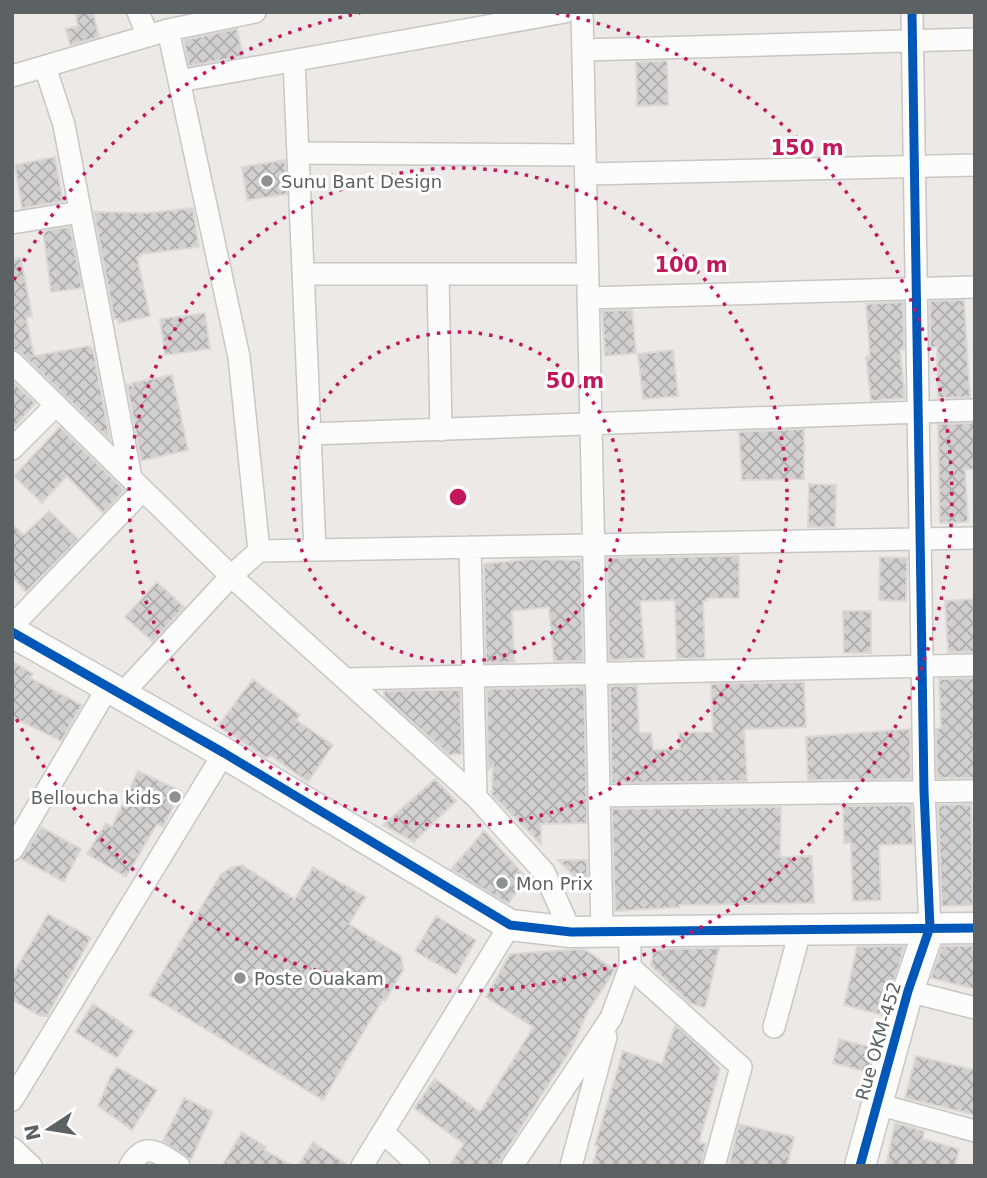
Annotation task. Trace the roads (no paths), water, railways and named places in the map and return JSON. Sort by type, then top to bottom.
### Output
[{"type":"street","points":[[138,12],[171,26]]},
{"type":"street","points":[[12,76],[171,26],[255,12]]},
{"type":"street","points":[[179,81],[565,12]]},
{"type":"street","points":[[582,12],[599,796],[616,931],[630,967],[741,1067],[714,1166]]},
{"type":"street","points":[[912,12],[924,791],[930,927]]},
{"type":"street","points":[[171,26],[179,81],[239,357],[259,551]]},
{"type":"street","points":[[583,50],[975,39]]},
{"type":"street","points":[[294,61],[315,550]]},
{"type":"street","points":[[45,66],[64,125],[137,484]]},
{"type":"street","points":[[298,153],[585,164],[975,165]]},
{"type":"street","points":[[12,222],[80,212]]},
{"type":"street","points":[[303,274],[588,274]]},
{"type":"street","points":[[438,274],[440,430]]},
{"type":"street","points":[[588,298],[975,287]]},
{"type":"street","points":[[12,362],[231,576],[476,797],[544,873],[571,932]]},
{"type":"street","points":[[12,449],[57,405]]},
{"type":"street","points":[[310,434],[975,410]]},
{"type":"street","points":[[12,626],[137,484]]},
{"type":"street","points":[[12,850],[115,691],[259,551],[975,538]]},
{"type":"street","points":[[470,547],[476,797]]},
{"type":"street","points":[[12,632],[225,753],[510,925],[571,932],[975,928]]},
{"type":"street","points":[[347,679],[975,665]]},
{"type":"street","points":[[12,1100],[225,753]]},
{"type":"street","points":[[599,796],[975,791]]},
{"type":"street","points":[[362,1166],[510,925]]},
{"type":"street","name":"Rue OKM-452","points":[[860,1166],[908,991],[930,927]]},
{"type":"street","points":[[775,1027],[801,928]]},
{"type":"street","points":[[570,1166],[611,1018],[630,967]]},
{"type":"street","points":[[908,991],[975,1008]]},
{"type":"street","points":[[512,1166],[611,1018]]},
{"type":"street","points":[[877,1104],[975,1131]]},
{"type":"street","points":[[383,1132],[419,1166]]},
{"type":"street","points":[[130,1166],[138,1154],[153,1150],[179,1166]]},
{"type":"place","name":"Sunu Bant Design","points":[[267,181]]},
{"type":"place","name":"Belloucha kids","points":[[175,797]]},
{"type":"place","name":"Mon Prix","points":[[502,883]]},
{"type":"place","name":"Poste Ouakam","points":[[240,978]]}]
